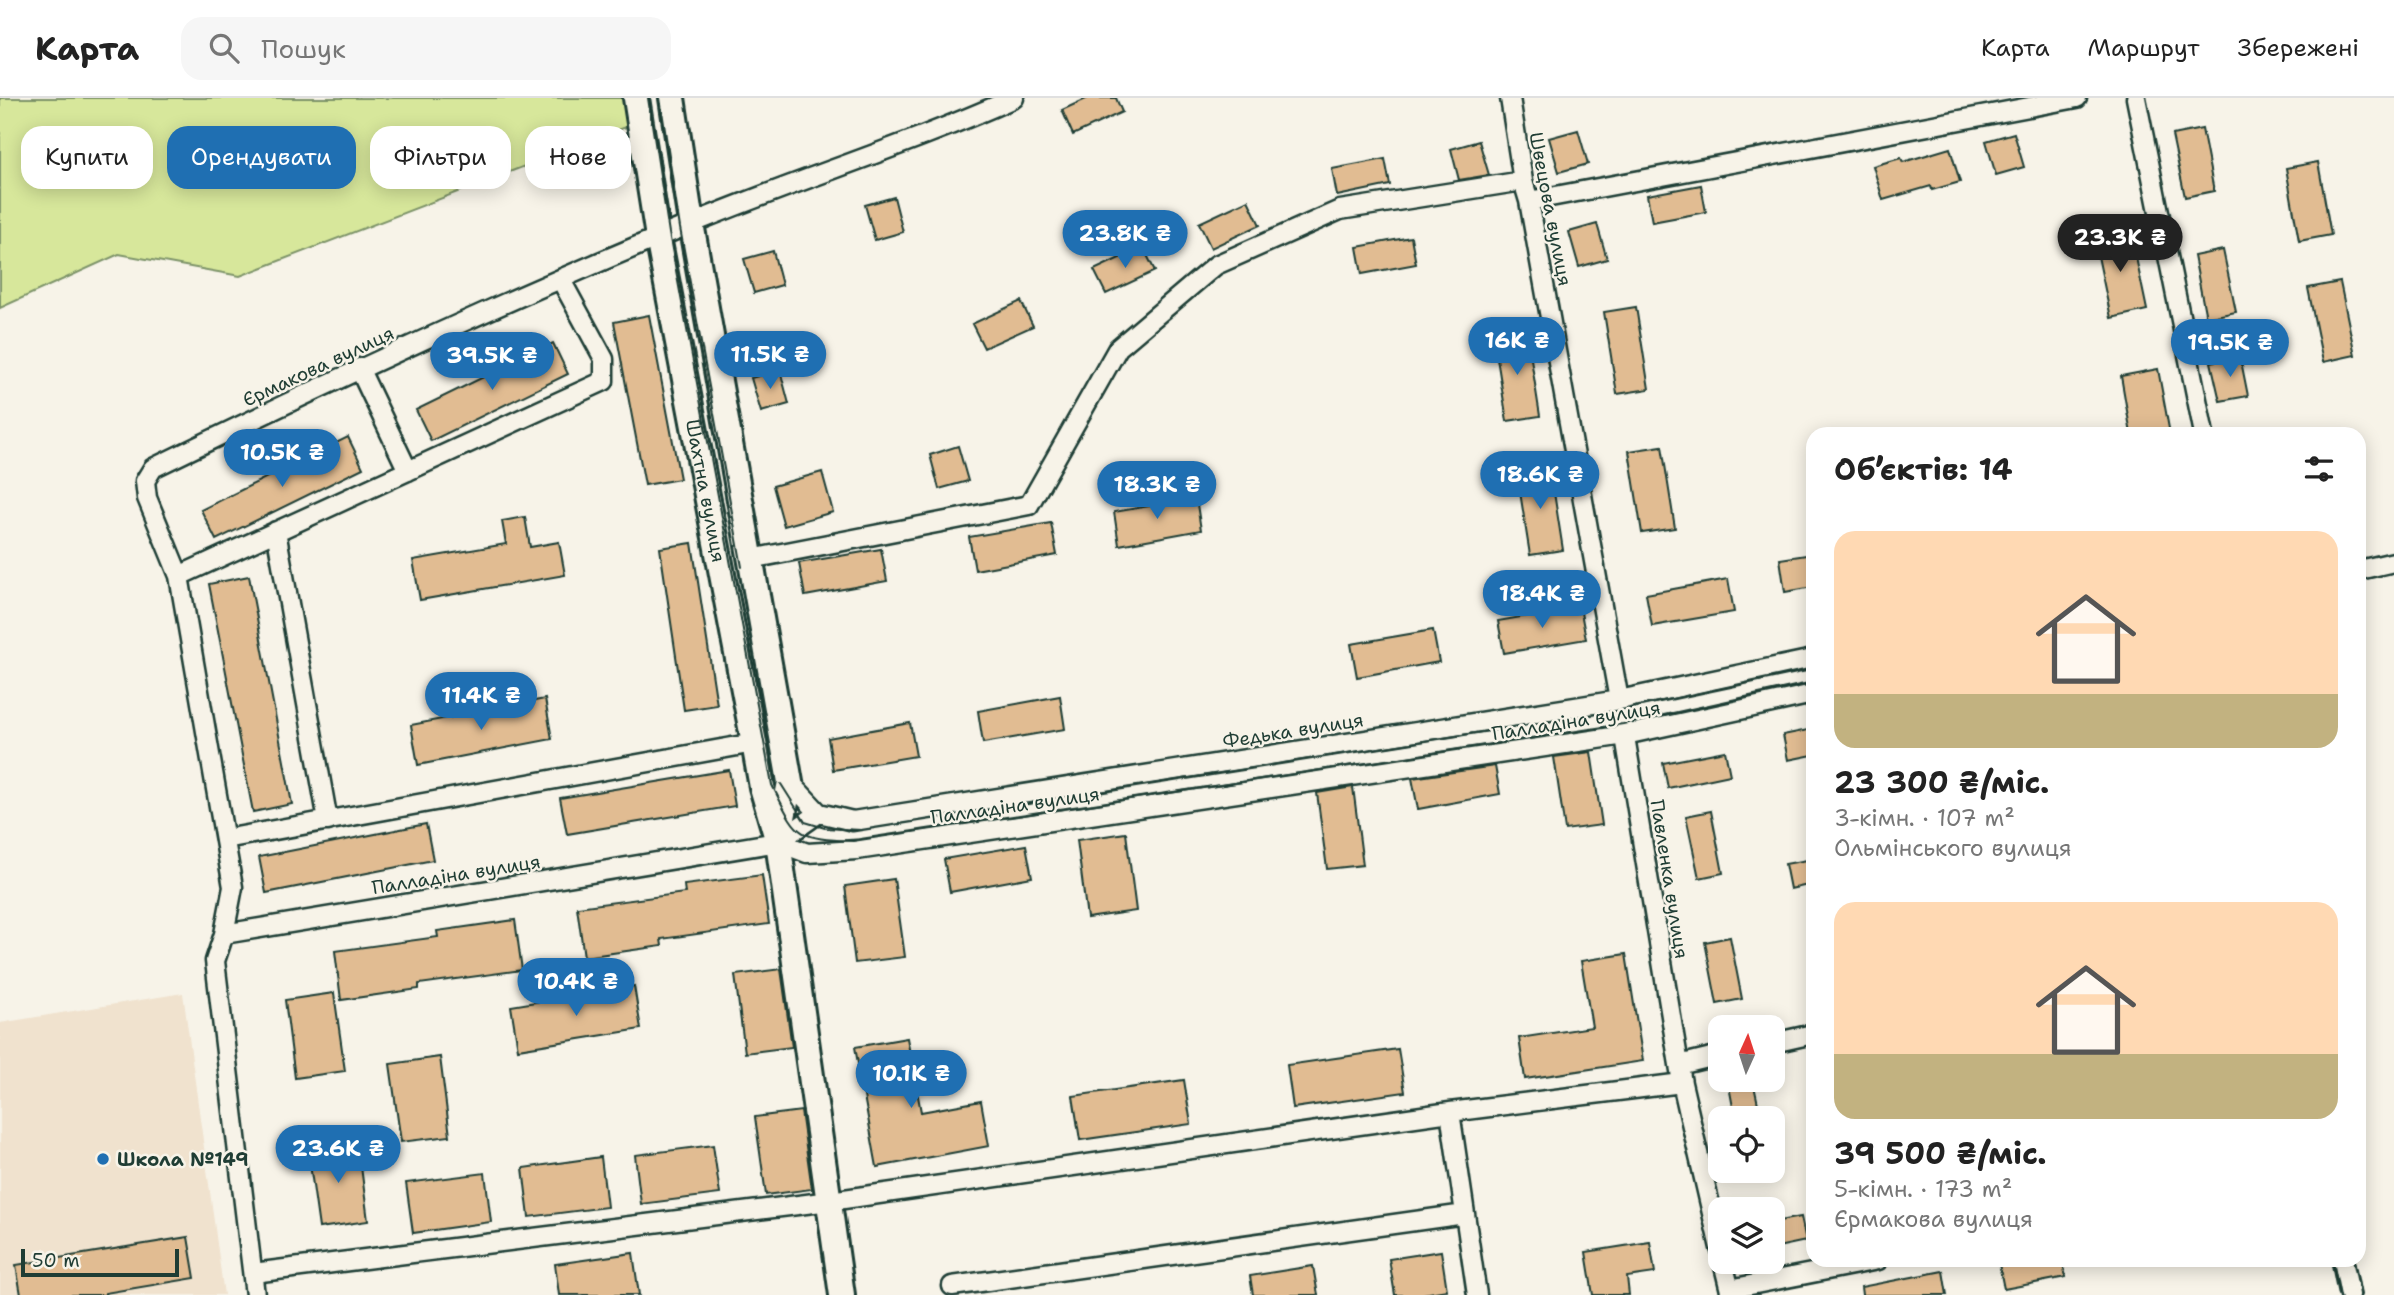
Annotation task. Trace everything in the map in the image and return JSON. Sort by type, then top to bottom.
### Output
[{"type":"main road","name":"Шахтна вулиця","points":[[636,98],[658,237],[762,787],[778,842],[842,1295]]},
{"type":"main road","name":"Шахтна вулиця","points":[[671,98],[790,782],[778,842]]},
{"type":"street","name":"Єрмакова вулиця","points":[[255,1295],[215,961],[225,934],[233,887],[179,576],[147,498],[145,481],[153,468],[359,368],[658,237],[964,120],[1014,98]]},
{"type":"street","name":"Швецова вулиця","points":[[1510,98],[1619,700]]},
{"type":"street","points":[[1529,201],[2077,98]]},
{"type":"street","points":[[2136,98],[2203,427]]},
{"type":"street","points":[[751,559],[1028,505],[1118,348],[1216,265],[1340,210],[1523,181]]},
{"type":"street","points":[[179,576],[604,381],[604,359],[561,280]]},
{"type":"street","points":[[359,368],[408,471]]},
{"type":"street","points":[[276,531],[328,821]]},
{"type":"street","points":[[2366,568],[2394,562]]},
{"type":"street","name":"Федька вулиця","points":[[819,813],[853,821],[1619,700],[1806,660]]},
{"type":"street","name":"Палладіна вулиця","points":[[225,934],[778,842],[807,853],[857,850],[1625,735],[1806,696]]},
{"type":"street","name":"Павленка вулиця","points":[[1619,700],[1680,1074],[1708,1197]]},
{"type":"street","points":[[225,839],[754,744]]},
{"type":"street","points":[[778,842],[819,813],[790,782]]},
{"type":"street","points":[[1785,1040],[1806,1036]]},
{"type":"street","points":[[253,1273],[830,1200],[1450,1112],[1680,1074],[1708,1061]]},
{"type":"street","points":[[1450,1112],[1477,1295]]},
{"type":"street","points":[[952,1286],[1465,1214]]},
{"type":"street","points":[[1726,1274],[1730,1292],[1846,1267]]},
{"type":"street","points":[[2344,1267],[2350,1295]]},
{"type":"shaded area","name":"Школа №149","points":[[183,993],[224,1295],[0,1295],[0,1023]]},
{"type":"green space","points":[[0,98],[625,98],[634,124],[525,126],[525,166],[511,171],[511,126],[370,126],[370,189],[466,189],[240,276],[119,254],[0,308]]},
{"type":"building","points":[[1088,98],[1116,98],[1122,112],[1073,135],[1062,110]]},
{"type":"building","points":[[2202,129],[2214,191],[2185,197],[2172,135]]},
{"type":"building","points":[[1578,130],[1588,164],[1559,172],[1549,138]]},
{"type":"building","points":[[2014,133],[2024,167],[1996,175],[1986,141]]},
{"type":"building","points":[[1479,141],[1489,175],[1459,180],[1451,149]]},
{"type":"building","points":[[1950,148],[1960,182],[1932,190],[1931,186],[1883,200],[1873,166],[1901,158],[1903,162]]},
{"type":"building","points":[[1385,159],[1390,185],[1337,196],[1332,169]]},
{"type":"building","points":[[2318,162],[2331,235],[2299,241],[2286,168]]},
{"type":"building","points":[[1701,185],[1706,212],[1652,222],[1647,195]]},
{"type":"building","points":[[894,197],[903,232],[875,240],[865,205]]},
{"type":"building","points":[[1248,200],[1260,225],[1211,248],[1199,223]]},
{"type":"building","points":[[1597,224],[1607,259],[1579,267],[1569,232]]},
{"type":"building","points":[[2130,229],[2147,310],[2111,318],[2094,237]]},
{"type":"building","points":[[1411,237],[1416,264],[1362,274],[1357,247]]},
{"type":"building","points":[[1143,247],[1155,271],[1106,294],[1094,270]]},
{"type":"building","points":[[2223,250],[2236,312],[2206,318],[2194,256]]},
{"type":"building","points":[[773,251],[782,285],[754,293],[744,259]]},
{"type":"building","points":[[2340,282],[2355,355],[2323,362],[2308,288]]},
{"type":"building","points":[[1021,301],[1033,326],[984,348],[972,324]]},
{"type":"building","points":[[1636,307],[1649,389],[1617,394],[1604,312]]},
{"type":"building","points":[[649,315],[680,479],[645,485],[614,322]]},
{"type":"building","points":[[1527,333],[1540,416],[1507,421],[1494,339]]},
{"type":"building","points":[[553,343],[568,374],[431,441],[416,410]]},
{"type":"building","points":[[2240,356],[2248,396],[2220,401],[2211,362]]},
{"type":"building","points":[[2158,369],[2169,427],[2130,427],[2121,376]]},
{"type":"building","points":[[780,370],[789,404],[761,412],[751,378]]},
{"type":"building","points":[[348,437],[363,468],[216,540],[201,510]]},
{"type":"building","points":[[958,446],[968,481],[939,489],[930,455]]},
{"type":"building","points":[[1662,446],[1675,528],[1642,533],[1629,451]]},
{"type":"building","points":[[1550,467],[1563,550],[1530,555],[1517,473]]},
{"type":"building","points":[[822,472],[833,512],[784,526],[773,486]]},
{"type":"building","points":[[1196,498],[1201,530],[1119,545],[1114,512]]},
{"type":"building","points":[[525,517],[530,547],[559,542],[565,575],[420,600],[413,560],[506,544],[502,521]]},
{"type":"building","points":[[1051,523],[1057,555],[975,570],[969,537]]},
{"type":"building","points":[[692,543],[717,705],[684,710],[660,548]]},
{"type":"building","points":[[881,549],[887,581],[805,596],[799,563]]},
{"type":"building","points":[[1806,555],[1806,588],[1785,592],[1780,559]]},
{"type":"building","points":[[249,576],[292,804],[253,812],[209,584]]},
{"type":"building","points":[[1728,579],[1734,612],[1652,626],[1646,594]]},
{"type":"building","points":[[1580,607],[1586,639],[1504,653],[1498,621]]},
{"type":"building","points":[[1433,630],[1439,662],[1357,677],[1351,644]]},
{"type":"building","points":[[1060,696],[1065,729],[983,743],[978,711]]},
{"type":"building","points":[[545,699],[552,739],[418,765],[411,725]]},
{"type":"building","points":[[910,723],[916,756],[833,770],[828,738]]},
{"type":"building","points":[[1806,730],[1806,756],[1788,760],[1783,735]]},
{"type":"building","points":[[1725,751],[1730,775],[1668,788],[1663,763]]},
{"type":"building","points":[[1591,752],[1602,825],[1565,830],[1554,757]]},
{"type":"building","points":[[1495,766],[1500,794],[1418,809],[1412,778]]},
{"type":"building","points":[[729,770],[735,806],[567,834],[560,798]]},
{"type":"building","points":[[1353,787],[1363,865],[1327,869],[1317,793]]},
{"type":"building","points":[[1711,811],[1723,873],[1699,878],[1686,816]]},
{"type":"building","points":[[426,824],[433,860],[266,893],[259,857]]},
{"type":"building","points":[[1126,833],[1136,911],[1087,918],[1077,840]]},
{"type":"building","points":[[1026,845],[1032,877],[950,892],[944,859]]},
{"type":"building","points":[[1806,860],[1806,886],[1790,889],[1785,864]]},
{"type":"building","points":[[762,875],[769,924],[661,939],[662,946],[584,957],[577,907],[685,893],[684,885]]},
{"type":"building","points":[[894,879],[905,957],[855,963],[845,886]]},
{"type":"building","points":[[515,920],[522,970],[419,984],[419,989],[341,1000],[335,951],[438,937],[437,931]]},
{"type":"building","points":[[1730,937],[1742,999],[1717,1004],[1705,942]]},
{"type":"building","points":[[1626,954],[1643,1061],[1525,1079],[1519,1038],[1592,1027],[1581,961]]},
{"type":"building","points":[[781,969],[792,1047],[745,1053],[735,975]]},
{"type":"building","points":[[634,986],[641,1029],[518,1049],[511,1006]]},
{"type":"building","points":[[334,993],[345,1071],[295,1078],[285,1000]]},
{"type":"building","points":[[907,1038],[921,1112],[981,1101],[989,1146],[877,1167],[855,1047]]},
{"type":"building","points":[[1398,1049],[1405,1092],[1293,1108],[1287,1065]]},
{"type":"building","points":[[440,1057],[450,1136],[401,1142],[390,1064]]},
{"type":"building","points":[[1184,1080],[1191,1124],[1080,1140],[1073,1096]]},
{"type":"building","points":[[1730,1092],[1755,1092],[1758,1106],[1733,1106]]},
{"type":"building","points":[[801,1111],[812,1189],[766,1195],[755,1117]]},
{"type":"building","points":[[358,1143],[368,1221],[319,1228],[308,1150]]},
{"type":"building","points":[[713,1145],[720,1194],[641,1204],[635,1155]]},
{"type":"building","points":[[601,1157],[607,1207],[529,1217],[523,1168]]},
{"type":"building","points":[[485,1173],[491,1222],[413,1233],[406,1183]]},
{"type":"building","points":[[1801,1217],[1806,1241],[1785,1245],[1785,1220]]},
{"type":"building","points":[[188,1237],[195,1278],[105,1295],[21,1295],[16,1265]]},
{"type":"building","points":[[1650,1242],[1655,1273],[1627,1277],[1629,1295],[1593,1295],[1586,1252]]},
{"type":"building","points":[[1441,1251],[1447,1290],[1417,1295],[1395,1295],[1389,1259]]},
{"type":"building","points":[[633,1253],[639,1295],[559,1295],[555,1264]]},
{"type":"building","points":[[1313,1266],[1318,1295],[1253,1295],[1250,1276]]},
{"type":"building","points":[[2000,1267],[2064,1267],[2066,1277],[2004,1289]]},
{"type":"building","points":[[1943,1271],[1947,1295],[1862,1295],[1861,1287]]},
{"type":"tram line","points":[[648,98],[669,233],[772,785],[787,815],[800,831],[820,838],[853,841],[1623,724],[1806,684]]},
{"type":"tram line","points":[[660,98],[680,228],[742,567]]},
{"type":"tram line","points":[[971,812],[1621,710],[1806,670]]},
{"type":"tram line","points":[[781,784],[805,822],[825,828],[861,830]]},
{"type":"tram line","points":[[2332,1267],[2338,1295]]},
{"type":"tram line","points":[[2355,1267],[2361,1295]]},
{"type":"place","name":"Школа №149","points":[[103,1159]]}]
